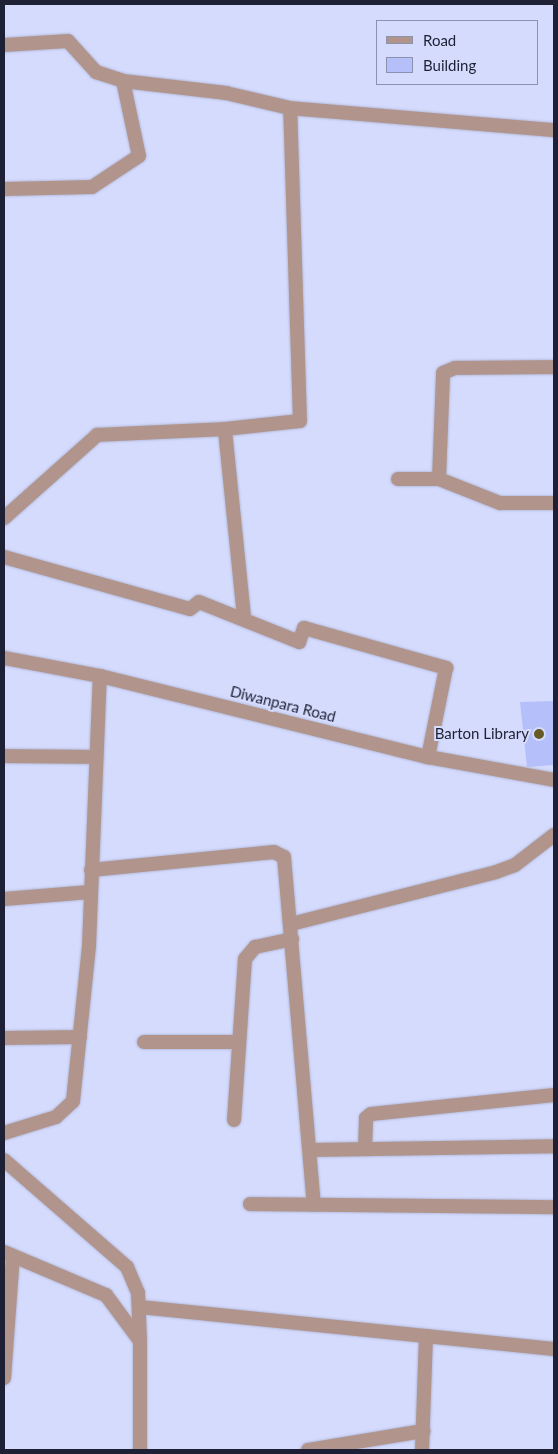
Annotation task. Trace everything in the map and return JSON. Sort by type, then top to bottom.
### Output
[{"type":"street","points":[[4,45],[68,41],[96,72],[123,81],[226,93],[290,108],[554,130]]},
{"type":"street","points":[[4,189],[92,187],[139,156],[123,81]]},
{"type":"street","points":[[4,518],[97,435],[225,429],[300,421],[290,108]]},
{"type":"street","points":[[439,479],[444,373],[455,368],[554,367]]},
{"type":"street","points":[[225,429],[244,617]]},
{"type":"street","points":[[398,479],[439,479],[500,503],[554,503]]},
{"type":"street","points":[[4,557],[190,609],[199,602],[244,617],[299,642],[304,628],[446,668],[428,757]]},
{"type":"street","name":"Diwanpara Road","points":[[4,658],[100,676],[428,757],[554,780]]},
{"type":"street","points":[[4,1133],[66,1112],[73,1101],[80,1037],[90,892],[100,676]]},
{"type":"street","points":[[4,756],[95,758]]},
{"type":"street","points":[[291,924],[496,872],[515,865],[554,835]]},
{"type":"street","points":[[91,870],[280,853],[286,866],[314,1205]]},
{"type":"street","points":[[4,899],[90,892]]},
{"type":"street","points":[[234,1120],[245,959],[255,947],[292,939]]},
{"type":"street","points":[[4,1038],[80,1037]]},
{"type":"street","points":[[144,1042],[239,1042]]},
{"type":"street","points":[[365,1149],[366,1118],[371,1114],[554,1095]]},
{"type":"street","points":[[310,1150],[554,1146]]},
{"type":"street","points":[[4,1160],[113,1252],[127,1267],[140,1307],[140,1450]]},
{"type":"street","points":[[250,1204],[554,1207]]},
{"type":"street","points":[[4,1378],[8,1254],[106,1295],[140,1341]]},
{"type":"street","points":[[140,1307],[554,1349]]},
{"type":"street","points":[[422,1450],[426,1336]]},
{"type":"street","points":[[308,1450],[423,1431]]},
{"type":"building","name":"Barton Library","points":[[554,701],[554,765],[527,767],[520,702]]},
{"type":"place","name":"Barton Library","points":[[539,734]]}]
